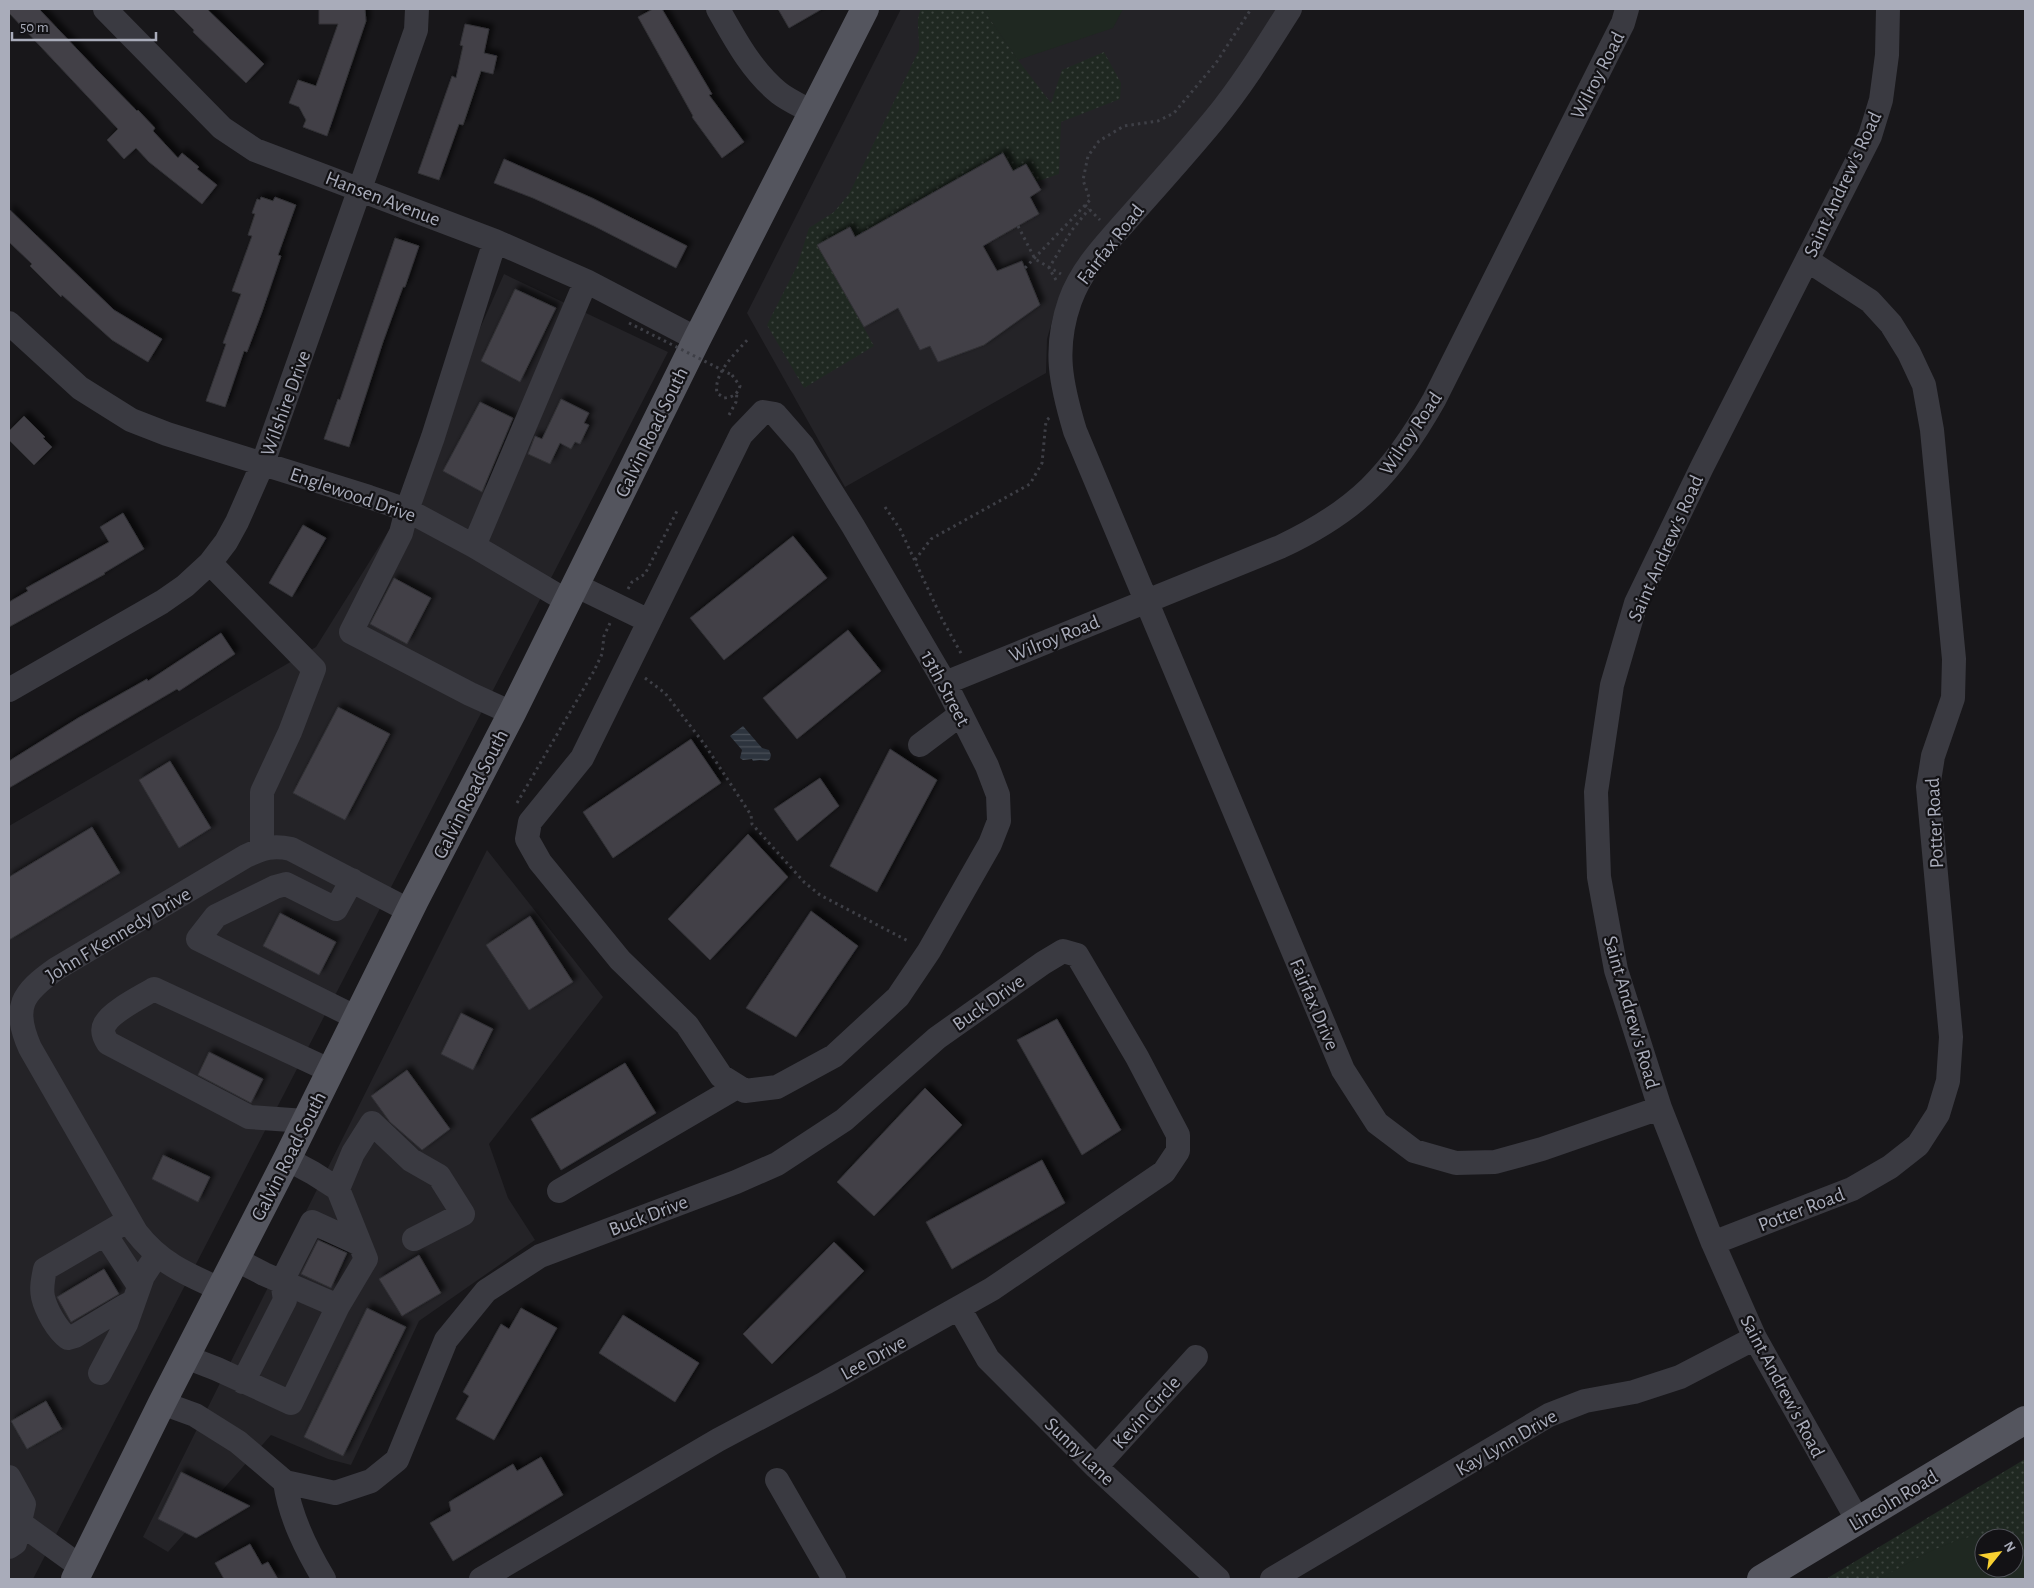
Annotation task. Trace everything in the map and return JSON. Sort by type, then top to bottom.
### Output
[{"type":"main road","name":"Galvin Road South","points":[[78,1573],[410,911],[512,713],[697,339],[864,9]]},
{"type":"main road","name":"Lincoln Road","points":[[1761,1579],[2025,1420]]},
{"type":"street","name":"Hansen Avenue","points":[[104,9],[222,128],[256,150],[495,240],[586,281],[697,339]]},
{"type":"street","name":"Wilshire Drive","points":[[9,690],[162,602],[185,586],[210,563],[226,542],[263,463],[416,30],[417,9]]},
{"type":"street","points":[[718,9],[750,62],[764,79],[780,94],[812,112]]},
{"type":"street","name":"Fairfax Road","points":[[1146,600],[1075,431],[1061,381],[1061,334],[1070,301],[1078,282],[1090,263],[1213,121],[1244,81],[1290,9]]},
{"type":"street","name":"Wilroy Road","points":[[945,682],[1280,547],[1306,535],[1346,509],[1370,489],[1409,442],[1434,400],[1623,23],[1627,9]]},
{"type":"street","name":"Saint Andrew's Road","points":[[1858,1521],[1755,1338],[1713,1243],[1660,1108],[1616,970],[1598,876],[1596,792],[1612,685],[1636,603],[1702,467],[1870,136],[1881,100],[1887,55],[1888,9]]},
{"type":"street","points":[[495,240],[433,437],[406,510],[401,533],[351,632],[512,713]]},
{"type":"street","name":"Potter Road","points":[[1713,1243],[1852,1189],[1890,1167],[1918,1145],[1938,1114],[1948,1081],[1951,1037],[1928,787],[1933,756],[1953,698],[1954,660],[1932,430],[1924,385],[1909,353],[1890,324],[1870,301],[1807,260]]},
{"type":"street","points":[[474,546],[586,281]]},
{"type":"street","name":"Englewood Drive","points":[[13,335],[80,388],[131,420],[167,434],[406,510],[474,546],[571,593],[649,621]]},
{"type":"street","name":"13th Street","points":[[649,621],[741,435],[763,412],[775,414],[803,446],[853,526],[945,682],[987,766],[998,795],[999,821],[990,844],[929,951],[898,997],[834,1056],[777,1087],[745,1091],[737,1087]]},
{"type":"street","points":[[210,563],[314,669],[290,732],[262,792],[262,848]]},
{"type":"street","name":"Fairfax Drive","points":[[1146,600],[1343,1070],[1377,1123],[1414,1150],[1456,1163],[1495,1162],[1542,1149],[1660,1108]]},
{"type":"street","points":[[559,1192],[737,1087],[721,1076],[687,1025],[620,960],[540,862],[527,839],[530,822],[582,758],[649,621]]},
{"type":"street","points":[[920,745],[961,714]]},
{"type":"street","name":"John F Kennedy Drive","points":[[220,1289],[181,1271],[157,1255],[147,1246],[129,1220],[30,1048],[21,1028],[20,1012],[24,1000],[41,980],[56,969],[262,848],[277,845],[292,849],[410,911]]},
{"type":"street","points":[[352,880],[336,909],[286,884],[275,887],[216,916],[198,939],[357,1018]]},
{"type":"street","name":"Lee Drive","points":[[481,1579],[718,1440],[825,1383],[992,1289],[1164,1172],[1178,1151],[1178,1135],[1148,1078],[1077,955],[1063,951]]},
{"type":"street","name":"Buck Drive","points":[[284,1482],[334,1493],[371,1481],[397,1460],[446,1340],[486,1291],[540,1256],[736,1182],[777,1164],[844,1120],[936,1038],[1063,951]]},
{"type":"street","points":[[305,1121],[249,1117],[108,1043],[103,1034],[104,1026],[110,1017],[154,989],[305,1060],[331,1070]]},
{"type":"street","points":[[338,1189],[353,1153],[372,1123],[411,1160],[439,1176],[463,1214],[414,1239]]},
{"type":"street","points":[[186,1357],[291,1403],[338,1306],[366,1260],[338,1189],[287,1159]]},
{"type":"street","points":[[129,1220],[45,1269],[42,1285],[43,1299],[62,1334],[68,1338],[75,1336],[123,1306],[136,1294]]},
{"type":"street","points":[[243,1382],[285,1300],[282,1281],[312,1222],[360,1244]]},
{"type":"street","points":[[105,1234],[136,1294]]},
{"type":"street","points":[[100,1373],[126,1324],[143,1276],[157,1255]]},
{"type":"street","points":[[235,1259],[338,1306]]},
{"type":"street","name":"Sunny Lane","points":[[959,1308],[988,1359],[1096,1467],[1218,1579]]},
{"type":"street","name":"Kay Lynn Drive","points":[[1272,1579],[1549,1415],[1585,1401],[1634,1392],[1680,1377],[1755,1338]]},
{"type":"street","name":"Kevin Circle","points":[[1096,1467],[1196,1357]]},
{"type":"street","points":[[162,1403],[195,1415],[238,1442],[284,1482],[288,1503],[309,1554],[324,1579]]},
{"type":"street","points":[[9,1477],[24,1504],[14,1519],[15,1543],[9,1547]]},
{"type":"street","points":[[777,1480],[834,1579]]},
{"type":"street","points":[[14,1519],[37,1534],[78,1573]]},
{"type":"path","points":[[1025,268],[1090,200],[1083,180],[1088,156],[1100,140],[1124,126],[1158,121],[1174,113],[1216,63],[1251,9]]},
{"type":"path","points":[[1018,226],[1035,259],[1078,282]]},
{"type":"path","points":[[629,323],[732,375],[740,386],[738,393],[724,398],[717,393],[715,385],[718,378],[728,362],[749,338]]},
{"type":"path","points":[[914,560],[931,539],[1030,484],[1042,463],[1046,421],[1055,412]]},
{"type":"path","points":[[885,507],[900,529],[942,619],[972,672]]},
{"type":"path","points":[[628,665],[665,692],[705,746],[751,815],[752,824],[804,882],[820,895],[929,951]]},
{"type":"shaded area","points":[[901,9],[1278,9],[1235,74],[1191,130],[1099,234],[1056,307],[1047,339],[1046,373],[845,487],[747,313]]},
{"type":"shaded area","points":[[921,9],[983,9],[1018,60],[1051,103],[1062,70],[1104,52],[1121,83],[1120,99],[1061,122],[1059,174],[1036,182],[1026,164],[1013,171],[1003,154],[855,237],[849,227],[818,245],[874,346],[804,388],[767,325],[797,266],[809,228],[834,212],[849,194],[919,50],[918,24]]},
{"type":"shaded area","points":[[983,9],[1123,9],[1113,28],[1018,60]]},
{"type":"shaded area","points":[[504,274],[668,352],[33,1579],[9,1579],[9,826],[316,647],[395,521]]},
{"type":"shaded area","points":[[743,726],[762,748],[769,750],[770,759],[767,761],[753,761],[752,759],[743,760],[740,758],[742,750],[730,736]]},
{"type":"shaded area","points":[[487,850],[603,997],[489,1144],[508,1198],[535,1240],[419,1321],[351,1465],[328,1459],[271,1435],[168,1552],[143,1537]]},
{"type":"shaded area","points":[[2025,1459],[2025,1579],[1826,1579]]},
{"type":"shaded area","points":[[1974,1536],[1974,1578],[2024,1578],[2025,1536],[2025,1579],[1879,1579],[1934,1550]]},
{"type":"building","points":[[9,9],[39,9],[155,128],[153,131],[178,158],[182,153],[199,167],[197,169],[217,185],[202,204],[149,162],[136,148],[124,159],[107,140],[118,129],[9,13]]},
{"type":"building","points":[[173,9],[207,9],[264,64],[246,83],[193,32],[194,30]]},
{"type":"building","points":[[319,9],[365,9],[366,21],[327,136],[303,127],[306,120],[299,107],[289,103],[298,80],[316,86],[338,24],[319,24]]},
{"type":"building","points":[[653,9],[662,9],[712,94],[709,95],[744,142],[722,158],[692,117],[638,17]]},
{"type":"building","points":[[778,9],[822,9],[789,28]]},
{"type":"building","points":[[465,24],[489,29],[484,53],[497,56],[493,74],[481,71],[463,125],[459,124],[439,180],[418,173],[452,76],[456,78],[463,46],[460,45]]},
{"type":"building","points":[[1003,153],[1013,171],[1026,164],[1041,190],[1030,197],[1039,214],[983,246],[997,271],[1022,261],[1040,305],[984,345],[938,362],[930,346],[920,350],[898,308],[864,327],[817,245],[850,227],[855,237]]},
{"type":"building","points":[[504,159],[592,198],[687,246],[676,268],[594,226],[533,198],[494,183]]},
{"type":"building","points":[[261,197],[273,201],[275,197],[296,205],[278,255],[281,256],[262,312],[247,352],[244,351],[225,407],[206,401],[226,344],[223,343],[241,294],[232,291],[252,236],[248,235],[255,214],[252,213],[257,199],[260,200]]},
{"type":"building","points":[[9,209],[114,310],[162,339],[148,362],[112,340],[62,295],[61,297],[30,266],[32,264],[9,242]]},
{"type":"building","points":[[395,238],[419,246],[383,342],[349,447],[324,439],[338,399],[340,400]]},
{"type":"building","points":[[515,289],[556,308],[520,382],[481,361]]},
{"type":"building","points":[[561,399],[589,413],[584,423],[589,425],[580,444],[575,442],[571,449],[560,443],[550,464],[528,454],[535,436],[542,439]]},
{"type":"building","points":[[480,402],[513,418],[482,492],[443,471]]},
{"type":"building","points":[[24,416],[45,437],[43,438],[52,447],[34,465],[9,440],[9,431]]},
{"type":"building","points":[[123,513],[144,549],[105,574],[9,627],[9,602],[28,591],[26,588],[109,542],[100,527]]},
{"type":"building","points":[[303,525],[326,538],[292,597],[269,583]]},
{"type":"building","points":[[793,536],[827,578],[724,660],[690,618]]},
{"type":"building","points":[[394,578],[431,598],[407,644],[370,624]]},
{"type":"building","points":[[848,630],[881,671],[797,739],[763,698]]},
{"type":"building","points":[[221,633],[235,654],[179,691],[177,689],[9,788],[9,761],[78,718],[147,679],[148,681]]},
{"type":"building","points":[[338,707],[390,734],[345,820],[293,793]]},
{"type":"building","points":[[691,739],[721,783],[613,858],[583,812]]},
{"type":"building","points":[[890,749],[937,780],[877,892],[830,866]]},
{"type":"building","points":[[170,761],[211,828],[179,848],[139,780]]},
{"type":"building","points":[[820,778],[839,806],[797,841],[774,809]]},
{"type":"building","points":[[92,827],[120,873],[9,940],[9,877]]},
{"type":"building","points":[[748,834],[788,877],[710,960],[668,919]]},
{"type":"building","points":[[811,911],[858,946],[796,1037],[746,1008]]},
{"type":"building","points":[[280,913],[336,942],[319,975],[263,946]]},
{"type":"building","points":[[530,916],[573,982],[529,1010],[486,945]]},
{"type":"building","points":[[461,1013],[493,1029],[473,1070],[441,1054]]},
{"type":"building","points":[[1057,1019],[1121,1130],[1082,1155],[1017,1040]]},
{"type":"building","points":[[209,1052],[263,1079],[251,1103],[198,1075]]},
{"type":"building","points":[[625,1063],[656,1113],[561,1170],[531,1119]]},
{"type":"building","points":[[407,1070],[450,1129],[422,1150],[390,1122],[371,1096]]},
{"type":"building","points":[[925,1088],[962,1125],[874,1216],[837,1182]]},
{"type":"building","points":[[163,1155],[210,1177],[198,1202],[152,1179]]},
{"type":"building","points":[[1042,1160],[1065,1203],[952,1269],[926,1222]]},
{"type":"building","points":[[318,1240],[347,1253],[331,1288],[301,1274]]},
{"type":"building","points":[[834,1242],[864,1271],[772,1364],[743,1334]]},
{"type":"building","points":[[419,1255],[441,1293],[402,1316],[379,1279]]},
{"type":"building","points":[[104,1269],[119,1294],[71,1322],[57,1297]]},
{"type":"building","points":[[367,1308],[406,1327],[343,1456],[304,1437]]},
{"type":"building","points":[[521,1308],[557,1328],[494,1440],[456,1419],[469,1396],[463,1392],[501,1324],[509,1329]]},
{"type":"building","points":[[623,1315],[699,1363],[675,1402],[599,1353]]},
{"type":"building","points":[[46,1401],[62,1429],[27,1449],[11,1421]]},
{"type":"building","points":[[541,1457],[563,1495],[453,1561],[430,1523],[451,1511],[449,1502],[513,1464],[517,1471]]},
{"type":"building","points":[[181,1472],[250,1506],[196,1538],[158,1519]]},
{"type":"building","points":[[250,1544],[262,1565],[268,1562],[278,1579],[224,1579],[215,1563]]}]
